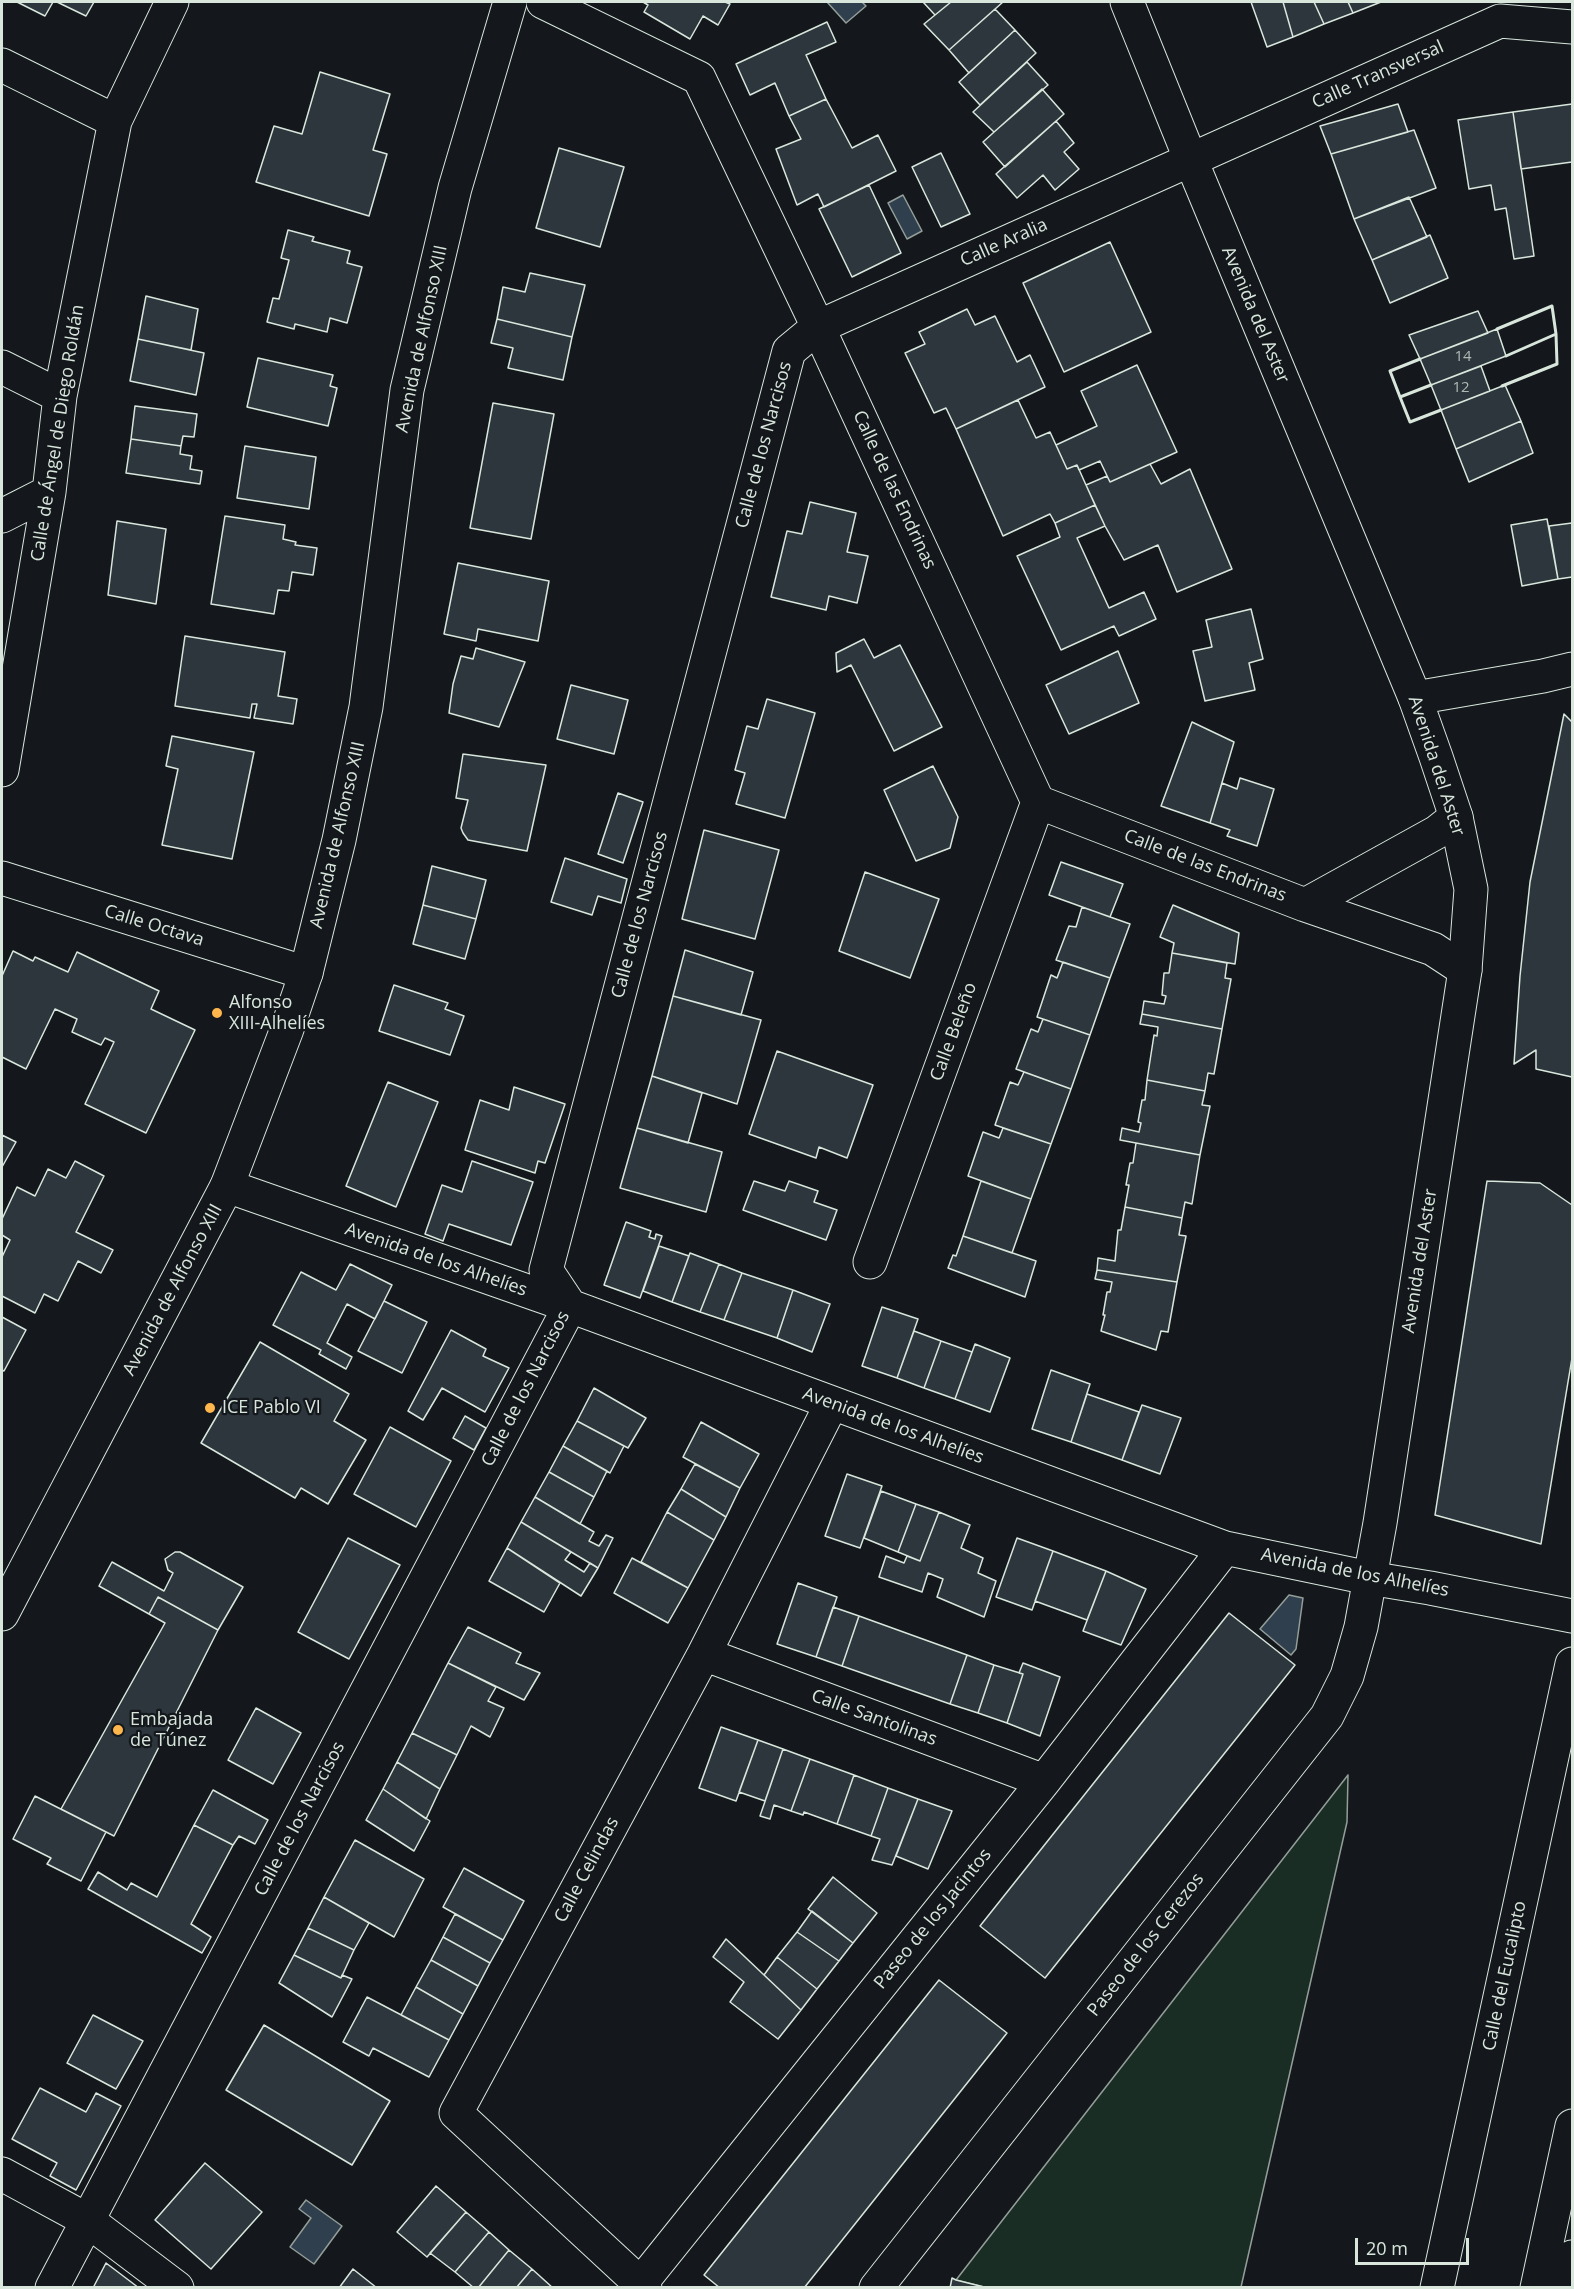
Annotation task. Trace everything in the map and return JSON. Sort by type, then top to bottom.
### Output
[{"type":"main road","name":"Calle de Ángel de Diego Roldán","points":[[2,770],[49,492],[60,396],[115,121],[172,2]]},
{"type":"main road","name":"Avenida de Alfonso XIII","points":[[2,1614],[227,1186],[306,973],[339,840],[366,707],[407,390],[455,188],[510,2]]},
{"type":"main road","name":"Calle de las Endrinas","points":[[543,2],[699,78],[818,327],[1038,802],[1305,905],[1433,949],[1465,970]]},
{"type":"main road","name":"Avenida del Aster","points":[[1127,2],[1415,698],[1456,817],[1470,888],[1465,970],[1382,1511],[1369,1578]]},
{"type":"main road","name":"Calle Transversal","points":[[1190,158],[1499,11],[1572,27]]},
{"type":"main road","points":[[2,65],[115,121]]},
{"type":"main road","name":"Calle Aralia","points":[[818,327],[1190,158]]},
{"type":"main road","name":"Calle de los Narcisos","points":[[52,2288],[570,1306],[546,1270],[789,351],[818,327]]},
{"type":"main road","points":[[2,367],[60,396]]},
{"type":"main road","points":[[2,516],[49,492]]},
{"type":"main road","points":[[1415,698],[1572,669]]},
{"type":"main road","name":"Calle Beleño","points":[[870,1262],[1038,802]]},
{"type":"main road","name":"Calle de las Endrinas","points":[[1305,905],[1437,832],[1456,817]]},
{"type":"main road","name":"Calle Octava","points":[[2,878],[306,973]]},
{"type":"main road","name":"Avenida de los Alhelíes","points":[[227,1186],[570,1306],[1226,1548],[1369,1578],[1572,1616]]},
{"type":"main road","name":"Calle Celindas","points":[[641,2286],[456,2113],[704,1654],[832,1403]]},
{"type":"main road","name":"Paseo de los Jacintos","points":[[641,2286],[1044,1781],[1226,1548]]},
{"type":"main road","name":"Paseo de los Cerezos","points":[[876,2288],[1327,1716],[1347,1676],[1361,1627],[1369,1578]]},
{"type":"main road","name":"Calle Santolinas","points":[[704,1654],[1044,1781]]},
{"type":"main road","name":"Calle del Eucalipto","points":[[1437,2288],[1572,1664]]},
{"type":"main road","points":[[1537,2288],[1572,2126]]},
{"type":"main road","points":[[2,2175],[87,2220],[177,2288]]},
{"type":"main road","points":[[1562,2288],[1572,2257]]},
{"type":"green space","points":[[1348,1775],[1347,1822],[1241,2287],[988,2288],[956,2280]]},
{"type":"water","points":[[827,2],[862,2],[866,6],[846,23]]},
{"type":"water","points":[[903,195],[922,231],[907,239],[888,203]]},
{"type":"water","points":[[1289,1595],[1303,1598],[1296,1649],[1291,1655],[1260,1629]]},
{"type":"water","points":[[306,2200],[342,2226],[314,2264],[290,2247],[311,2218],[299,2209]]},
{"type":"building","points":[[17,2],[53,2],[45,16]]},
{"type":"building","points":[[57,2],[94,2],[86,16]]},
{"type":"building","points":[[643,2],[725,2],[730,4],[718,25],[703,16],[690,39],[644,12],[648,5]]},
{"type":"building","points":[[923,2],[951,2],[935,15]]},
{"type":"building","points":[[951,2],[1003,2],[949,50],[924,24]]},
{"type":"building","points":[[1251,2],[1283,2],[1293,37],[1267,47]]},
{"type":"building","points":[[1283,2],[1314,2],[1324,24],[1293,37]]},
{"type":"building","points":[[1314,2],[1348,2],[1353,13],[1324,24]]},
{"type":"building","points":[[1348,2],[1381,2],[1353,13]]},
{"type":"building","points":[[995,9],[1015,30],[969,73],[949,50]]},
{"type":"building","points":[[827,22],[836,42],[806,55],[826,99],[789,116],[775,83],[750,95],[736,64]]},
{"type":"building","points":[[1015,30],[1036,53],[980,105],[959,82]]},
{"type":"building","points":[[1027,62],[1048,85],[994,132],[973,112]]},
{"type":"building","points":[[320,72],[390,94],[373,150],[387,154],[369,216],[256,182],[274,126],[302,134]]},
{"type":"building","points":[[1042,89],[1064,114],[1005,167],[983,142]]},
{"type":"building","points":[[826,99],[852,148],[878,135],[896,171],[824,207],[818,194],[797,205],[776,149],[801,139],[789,116]]},
{"type":"building","points":[[1398,104],[1408,132],[1331,154],[1320,126]]},
{"type":"building","points":[[1572,104],[1572,162],[1521,169],[1513,112]]},
{"type":"building","points":[[1513,112],[1534,256],[1514,259],[1506,208],[1495,210],[1491,185],[1469,189],[1458,120]]},
{"type":"building","points":[[1056,121],[1074,143],[1064,152],[1079,169],[1055,190],[1043,175],[1017,198],[996,174]]},
{"type":"building","points":[[1414,130],[1436,188],[1354,219],[1331,154]]},
{"type":"building","points":[[559,148],[624,167],[600,247],[536,228]]},
{"type":"building","points":[[941,153],[970,214],[941,227],[912,167]]},
{"type":"building","points":[[869,185],[901,253],[852,277],[819,209]]},
{"type":"building","points":[[1409,197],[1427,237],[1372,260],[1354,219]]},
{"type":"building","points":[[288,230],[314,237],[312,241],[350,251],[347,263],[362,267],[347,323],[330,318],[327,332],[295,324],[294,329],[267,322],[273,298],[279,299],[289,260],[281,258]]},
{"type":"building","points":[[1430,235],[1448,278],[1390,303],[1372,260]]},
{"type":"building","points":[[1110,242],[1151,332],[1064,372],[1023,283]]},
{"type":"building","points":[[530,273],[585,285],[572,337],[497,319],[503,287],[525,292]]},
{"type":"building","points":[[146,296],[198,309],[191,350],[138,339]]},
{"type":"building","points":[[967,309],[975,325],[995,316],[1017,362],[1030,355],[1045,387],[956,429],[946,408],[934,413],[905,353],[925,344],[919,332]]},
{"type":"building","points":[[1478,311],[1488,333],[1420,359],[1409,335]]},
{"type":"building","points":[[497,319],[572,337],[563,380],[508,368],[513,348],[491,343]]},
{"type":"building","points":[[1497,329],[1506,356],[1431,385],[1420,359]]},
{"type":"building","points":[[138,339],[204,353],[196,395],[130,381]]},
{"type":"building","points":[[258,358],[333,375],[330,386],[337,388],[328,426],[247,407]]},
{"type":"building","points":[[1137,365],[1177,452],[1110,482],[1100,461],[1079,470],[1077,465],[1067,469],[1056,445],[1097,426],[1081,391]]},
{"type":"building","points":[[1481,366],[1490,391],[1441,410],[1431,385]]},
{"type":"building","points":[[1505,385],[1521,421],[1456,449],[1441,410]]},
{"type":"building","points":[[1018,400],[1036,438],[1050,432],[1067,469],[1077,465],[1095,505],[1055,523],[1050,514],[1003,536],[956,429]]},
{"type":"building","points":[[493,403],[554,414],[531,539],[470,528]]},
{"type":"building","points":[[135,406],[197,414],[194,437],[183,436],[181,446],[131,439]]},
{"type":"building","points":[[1521,421],[1533,453],[1469,482],[1456,449]]},
{"type":"building","points":[[131,439],[181,446],[180,454],[192,456],[190,469],[202,471],[200,484],[126,473]]},
{"type":"building","points":[[245,446],[316,457],[309,509],[237,498]]},
{"type":"building","points":[[1150,464],[1161,484],[1190,469],[1232,569],[1177,592],[1158,545],[1124,560],[1086,485],[1107,476],[1110,482]]},
{"type":"building","points":[[810,502],[856,513],[847,552],[868,556],[857,603],[829,596],[826,610],[771,597],[787,531],[802,534]]},
{"type":"building","points":[[1095,505],[1105,526],[1077,538],[1109,608],[1144,592],[1156,619],[1119,636],[1114,626],[1061,650],[1017,556],[1060,537],[1055,523]]},
{"type":"building","points":[[225,516],[285,525],[283,539],[296,542],[295,545],[317,548],[313,575],[292,572],[289,591],[278,590],[274,614],[211,604]]},
{"type":"building","points":[[1547,519],[1558,579],[1522,586],[1511,525]]},
{"type":"building","points":[[117,521],[166,529],[156,604],[108,595]]},
{"type":"building","points":[[1572,523],[1572,577],[1558,579],[1549,526]]},
{"type":"building","points":[[458,563],[549,581],[538,641],[478,629],[476,641],[444,634]]},
{"type":"building","points":[[1251,609],[1263,659],[1249,663],[1255,690],[1205,701],[1193,651],[1212,647],[1206,620]]},
{"type":"building","points":[[185,636],[285,652],[278,696],[297,699],[293,724],[254,718],[257,704],[252,704],[250,718],[175,706]]},
{"type":"building","points":[[864,639],[874,658],[900,645],[942,727],[894,751],[851,665],[837,672],[836,653]]},
{"type":"building","points":[[476,648],[525,662],[499,727],[449,713],[453,684],[461,656],[473,659]]},
{"type":"building","points":[[1118,651],[1139,703],[1069,734],[1046,685]]},
{"type":"building","points":[[571,685],[628,700],[614,754],[557,739]]},
{"type":"building","points":[[767,699],[815,713],[785,818],[736,804],[745,773],[735,770],[747,726],[758,729]]},
{"type":"building","points":[[1564,714],[1572,722],[1572,1077],[1536,1069],[1536,1050],[1514,1064],[1530,882]]},
{"type":"building","points":[[1192,722],[1234,742],[1210,823],[1161,806]]},
{"type":"building","points":[[172,736],[254,752],[232,859],[162,845],[178,769],[166,766]]},
{"type":"building","points":[[463,754],[546,765],[527,851],[468,840],[463,833],[461,828],[468,800],[456,798]]},
{"type":"building","points":[[933,766],[958,817],[950,848],[916,861],[884,790]]},
{"type":"building","points":[[1240,778],[1274,789],[1257,846],[1227,836],[1230,830],[1210,823],[1222,783],[1237,789]]},
{"type":"building","points":[[618,793],[643,802],[623,863],[598,854]]},
{"type":"building","points":[[704,830],[779,850],[755,939],[682,919]]},
{"type":"building","points":[[565,858],[627,879],[621,903],[598,896],[592,915],[551,902]]},
{"type":"building","points":[[1061,862],[1123,884],[1110,917],[1049,895]]},
{"type":"building","points":[[432,866],[486,880],[476,919],[423,905]]},
{"type":"building","points":[[865,872],[939,899],[910,978],[839,951]]},
{"type":"building","points":[[423,905],[476,919],[465,959],[413,944]]},
{"type":"building","points":[[1173,905],[1239,933],[1235,964],[1172,953],[1174,943],[1160,937]]},
{"type":"building","points":[[1082,907],[1130,924],[1110,978],[1056,960],[1069,926],[1076,927]]},
{"type":"building","points":[[685,950],[753,972],[741,1015],[673,996]]},
{"type":"building","points":[[13,951],[33,961],[35,957],[68,972],[77,952],[159,991],[151,1009],[195,1030],[146,1133],[85,1104],[114,1042],[105,1038],[101,1045],[72,1032],[77,1019],[55,1009],[26,1069],[2,1057],[2,976]]},
{"type":"building","points":[[1172,953],[1227,963],[1225,978],[1231,979],[1222,1029],[1142,1014],[1144,1001],[1164,1004],[1166,996],[1162,995],[1164,973],[1169,973]]},
{"type":"building","points":[[1063,962],[1110,978],[1090,1035],[1037,1017],[1051,975],[1057,978]]},
{"type":"building","points":[[394,985],[448,1003],[445,1009],[464,1016],[450,1055],[379,1031]]},
{"type":"building","points":[[673,996],[761,1020],[737,1104],[652,1076]]},
{"type":"building","points":[[1142,1014],[1222,1029],[1214,1074],[1208,1073],[1205,1091],[1147,1080],[1154,1035],[1157,1036],[1158,1027],[1140,1024]]},
{"type":"building","points":[[1043,1019],[1090,1035],[1071,1089],[1016,1069],[1031,1029],[1038,1032]]},
{"type":"building","points":[[777,1051],[873,1085],[847,1158],[819,1147],[816,1158],[749,1134]]},
{"type":"building","points":[[1024,1072],[1071,1089],[1051,1144],[995,1125],[1010,1082],[1018,1085]]},
{"type":"building","points":[[652,1076],[702,1093],[688,1143],[637,1128]]},
{"type":"building","points":[[1147,1080],[1205,1091],[1202,1105],[1210,1106],[1200,1155],[1120,1140],[1122,1128],[1139,1132],[1141,1123],[1138,1122],[1142,1100],[1145,1100]]},
{"type":"building","points":[[388,1082],[438,1102],[396,1207],[346,1186]]},
{"type":"building","points":[[514,1087],[565,1104],[545,1163],[538,1161],[535,1173],[465,1150],[480,1100],[509,1110]]},
{"type":"building","points":[[637,1128],[722,1152],[706,1212],[620,1188]]},
{"type":"building","points":[[1003,1128],[1051,1144],[1031,1199],[968,1176],[983,1132],[999,1138]]},
{"type":"building","points":[[2,1135],[16,1142],[2,1167]]},
{"type":"building","points":[[1136,1143],[1200,1155],[1192,1204],[1185,1202],[1182,1218],[1125,1207],[1129,1185],[1126,1185]]},
{"type":"building","points":[[75,1161],[104,1176],[76,1232],[113,1250],[101,1273],[78,1261],[58,1301],[44,1294],[35,1313],[2,1296],[2,1257],[10,1240],[2,1235],[2,1219],[17,1187],[35,1196],[48,1169],[66,1178]]},
{"type":"building","points":[[472,1161],[533,1182],[511,1245],[449,1224],[443,1241],[425,1234],[442,1185],[462,1192]]},
{"type":"building","points":[[754,1181],[785,1191],[789,1181],[818,1191],[814,1202],[837,1210],[826,1240],[743,1210]]},
{"type":"building","points":[[981,1181],[1031,1199],[1012,1253],[963,1236]]},
{"type":"building","points":[[1487,1181],[1540,1183],[1572,1205],[1572,1358],[1541,1544],[1435,1515]]},
{"type":"building","points":[[1125,1207],[1182,1218],[1179,1235],[1186,1236],[1177,1282],[1097,1270],[1098,1258],[1115,1261],[1118,1230],[1121,1230]]},
{"type":"building","points":[[626,1222],[651,1231],[649,1237],[655,1239],[656,1234],[662,1236],[640,1298],[604,1285]]},
{"type":"building","points":[[963,1236],[1036,1261],[1025,1297],[948,1268],[953,1255],[956,1256]]},
{"type":"building","points":[[659,1246],[689,1256],[672,1302],[643,1291]]},
{"type":"building","points":[[690,1253],[719,1264],[700,1312],[672,1302]]},
{"type":"building","points":[[350,1264],[392,1285],[375,1319],[347,1304],[327,1343],[352,1357],[346,1369],[319,1354],[321,1350],[273,1325],[301,1272],[336,1290]]},
{"type":"building","points":[[719,1264],[742,1273],[724,1320],[700,1312]]},
{"type":"building","points":[[1097,1270],[1177,1282],[1168,1332],[1161,1331],[1156,1350],[1101,1331],[1107,1292],[1110,1292],[1112,1282],[1095,1279]]},
{"type":"building","points":[[742,1273],[793,1290],[777,1338],[724,1320]]},
{"type":"building","points":[[793,1290],[830,1304],[812,1352],[777,1338]]},
{"type":"building","points":[[384,1301],[427,1322],[402,1373],[358,1351]]},
{"type":"building","points":[[882,1307],[918,1319],[897,1378],[862,1366]]},
{"type":"building","points":[[2,1317],[26,1330],[4,1371],[2,1370]]},
{"type":"building","points":[[451,1330],[486,1349],[483,1356],[509,1368],[485,1412],[442,1388],[423,1420],[408,1411]]},
{"type":"building","points":[[914,1331],[941,1341],[924,1388],[897,1378]]},
{"type":"building","points":[[941,1341],[972,1352],[955,1399],[924,1388]]},
{"type":"building","points":[[260,1342],[349,1394],[334,1421],[366,1440],[328,1504],[301,1488],[295,1498],[201,1443]]},
{"type":"building","points":[[975,1344],[1010,1358],[990,1412],[955,1399]]},
{"type":"building","points":[[1051,1370],[1090,1384],[1071,1442],[1032,1429]]},
{"type":"building","points":[[594,1388],[646,1418],[628,1448],[577,1421]]},
{"type":"building","points":[[1087,1394],[1139,1412],[1122,1460],[1071,1442]]},
{"type":"building","points":[[1142,1405],[1181,1418],[1160,1474],[1122,1460]]},
{"type":"building","points":[[465,1416],[486,1428],[474,1450],[453,1438]]},
{"type":"building","points":[[577,1421],[624,1446],[610,1473],[563,1446]]},
{"type":"building","points":[[701,1422],[759,1454],[740,1488],[683,1457]]},
{"type":"building","points":[[390,1427],[451,1461],[416,1527],[354,1494]]},
{"type":"building","points":[[563,1446],[607,1471],[594,1497],[549,1472]]},
{"type":"building","points":[[695,1464],[740,1488],[726,1517],[681,1489]]},
{"type":"building","points":[[549,1472],[594,1497],[580,1524],[535,1497]]},
{"type":"building","points":[[847,1474],[882,1486],[860,1548],[825,1536]]},
{"type":"building","points":[[681,1489],[726,1517],[714,1540],[667,1512]]},
{"type":"building","points":[[881,1491],[916,1504],[898,1552],[864,1538]]},
{"type":"building","points":[[535,1497],[594,1532],[589,1541],[599,1546],[606,1535],[613,1538],[598,1568],[521,1522]]},
{"type":"building","points":[[916,1504],[939,1512],[920,1561],[898,1552]]},
{"type":"building","points":[[667,1512],[714,1540],[688,1588],[641,1562]]},
{"type":"building","points":[[939,1512],[970,1525],[961,1548],[983,1558],[978,1573],[996,1581],[984,1617],[937,1597],[943,1579],[928,1573],[922,1592],[879,1577],[886,1556],[904,1563],[907,1556],[920,1561]]},
{"type":"building","points":[[521,1522],[571,1552],[565,1560],[584,1572],[590,1563],[598,1568],[581,1596],[507,1548]]},
{"type":"building","points":[[348,1538],[400,1565],[349,1659],[298,1632]]},
{"type":"building","points":[[1017,1538],[1053,1551],[1032,1610],[996,1597]]},
{"type":"building","points":[[507,1548],[560,1583],[544,1612],[489,1581]]},
{"type":"building","points":[[1053,1551],[1106,1571],[1087,1620],[1035,1601]]},
{"type":"building","points":[[175,1552],[180,1552],[243,1587],[218,1630],[158,1597],[149,1614],[99,1586],[112,1562],[164,1591],[173,1573],[168,1570],[165,1559]]},
{"type":"building","points":[[632,1558],[688,1588],[668,1623],[614,1593]]},
{"type":"building","points":[[1106,1571],[1146,1589],[1121,1645],[1083,1631]]},
{"type":"building","points":[[798,1583],[837,1597],[816,1657],[777,1644]]},
{"type":"building","points":[[158,1597],[218,1630],[114,1836],[61,1809],[165,1623],[149,1614]]},
{"type":"building","points":[[833,1607],[859,1616],[842,1666],[816,1657]]},
{"type":"building","points":[[1229,1613],[1295,1665],[1045,1978],[980,1926]]},
{"type":"building","points":[[859,1616],[967,1655],[950,1704],[842,1666]]},
{"type":"building","points":[[468,1627],[521,1653],[516,1663],[540,1673],[524,1700],[448,1663]]},
{"type":"building","points":[[967,1655],[994,1665],[978,1713],[950,1704]]},
{"type":"building","points":[[448,1663],[496,1687],[488,1701],[504,1708],[490,1737],[471,1726],[457,1755],[412,1733]]},
{"type":"building","points":[[1023,1663],[1060,1677],[1040,1736],[1007,1723],[1023,1674],[1019,1673]]},
{"type":"building","points":[[994,1665],[1023,1674],[1007,1723],[978,1713]]},
{"type":"building","points":[[256,1708],[301,1733],[273,1784],[228,1760]]},
{"type":"building","points":[[721,1727],[758,1740],[736,1801],[699,1788]]},
{"type":"building","points":[[412,1733],[457,1755],[440,1789],[397,1762]]},
{"type":"building","points":[[758,1740],[783,1749],[765,1801],[739,1792]]},
{"type":"building","points":[[783,1749],[810,1759],[791,1811],[774,1805],[770,1819],[760,1816]]},
{"type":"building","points":[[810,1759],[854,1775],[837,1824],[804,1812],[803,1815],[791,1811]]},
{"type":"building","points":[[397,1762],[440,1789],[426,1819],[383,1789]]},
{"type":"building","points":[[854,1775],[888,1788],[871,1836],[837,1824]]},
{"type":"building","points":[[888,1788],[918,1799],[892,1865],[872,1860],[880,1839],[871,1836]]},
{"type":"building","points":[[383,1789],[430,1821],[414,1851],[366,1820]]},
{"type":"building","points":[[213,1790],[268,1820],[255,1844],[239,1836],[233,1845],[194,1825]]},
{"type":"building","points":[[35,1796],[106,1832],[81,1881],[47,1864],[51,1858],[13,1839]]},
{"type":"building","points":[[918,1799],[952,1811],[928,1869],[896,1856]]},
{"type":"building","points":[[194,1825],[233,1845],[191,1924],[211,1937],[202,1953],[88,1889],[98,1872],[127,1890],[131,1883],[157,1897]]},
{"type":"building","points":[[355,1840],[424,1879],[394,1937],[324,1897]]},
{"type":"building","points":[[464,1868],[524,1901],[503,1940],[443,1907]]},
{"type":"building","points":[[833,1877],[877,1913],[853,1943],[808,1909]]},
{"type":"building","points":[[324,1897],[369,1923],[354,1950],[308,1928]]},
{"type":"building","points":[[812,1911],[853,1943],[839,1961],[797,1932]]},
{"type":"building","points":[[455,1914],[503,1940],[490,1963],[443,1937]]},
{"type":"building","points":[[308,1928],[354,1950],[341,1978],[294,1955]]},
{"type":"building","points":[[797,1932],[839,1961],[817,1989],[777,1957]]},
{"type":"building","points":[[443,1937],[490,1963],[478,1986],[431,1960]]},
{"type":"building","points":[[726,1939],[801,2010],[778,2039],[730,2002],[744,1982],[713,1957]]},
{"type":"building","points":[[294,1955],[341,1978],[342,1975],[352,1979],[332,2017],[279,1983]]},
{"type":"building","points":[[777,1957],[817,1989],[801,2010],[764,1975]]},
{"type":"building","points":[[431,1960],[478,1986],[463,2014],[416,1987]]},
{"type":"building","points":[[939,1980],[1007,2033],[804,2288],[720,2288],[704,2275]]},
{"type":"building","points":[[416,1987],[463,2014],[449,2040],[401,2015]]},
{"type":"building","points":[[367,1997],[449,2040],[429,2077],[373,2048],[369,2056],[343,2042]]},
{"type":"building","points":[[93,2015],[143,2041],[116,2089],[67,2063]]},
{"type":"building","points":[[264,2025],[390,2101],[352,2165],[226,2090]]},
{"type":"building","points":[[40,2088],[86,2112],[96,2093],[121,2106],[76,2190],[50,2176],[57,2163],[12,2139]]},
{"type":"building","points":[[205,2163],[262,2212],[211,2269],[155,2220]]},
{"type":"building","points":[[436,2186],[466,2212],[427,2257],[397,2232]]},
{"type":"building","points":[[466,2212],[489,2232],[455,2272],[430,2253]]},
{"type":"building","points":[[489,2232],[509,2250],[478,2288],[474,2288],[455,2272]]},
{"type":"building","points":[[509,2250],[532,2269],[516,2288],[478,2288]]},
{"type":"building","points":[[106,2263],[139,2288],[93,2288]]},
{"type":"building","points":[[353,2269],[377,2288],[339,2288]]},
{"type":"building","points":[[532,2269],[553,2288],[516,2288]]},
{"type":"building","points":[[952,2278],[956,2280],[988,2288],[950,2288]]},
{"type":"wall","points":[[1497,329],[1552,306],[1556,334],[1506,356]]},
{"type":"wall","points":[[1502,386],[1557,364],[1556,334]]},
{"type":"wall","points":[[1420,359],[1390,371],[1400,397],[1431,385]]},
{"type":"wall","points":[[1400,397],[1410,422],[1441,410]]},
{"type":"place","name":"Alfonso XIII-Alhelíes","points":[[217,1013]]},
{"type":"place","name":"ICE Pablo VI","points":[[210,1408]]},
{"type":"place","name":"Embajada de Túnez","points":[[118,1730]]}]
